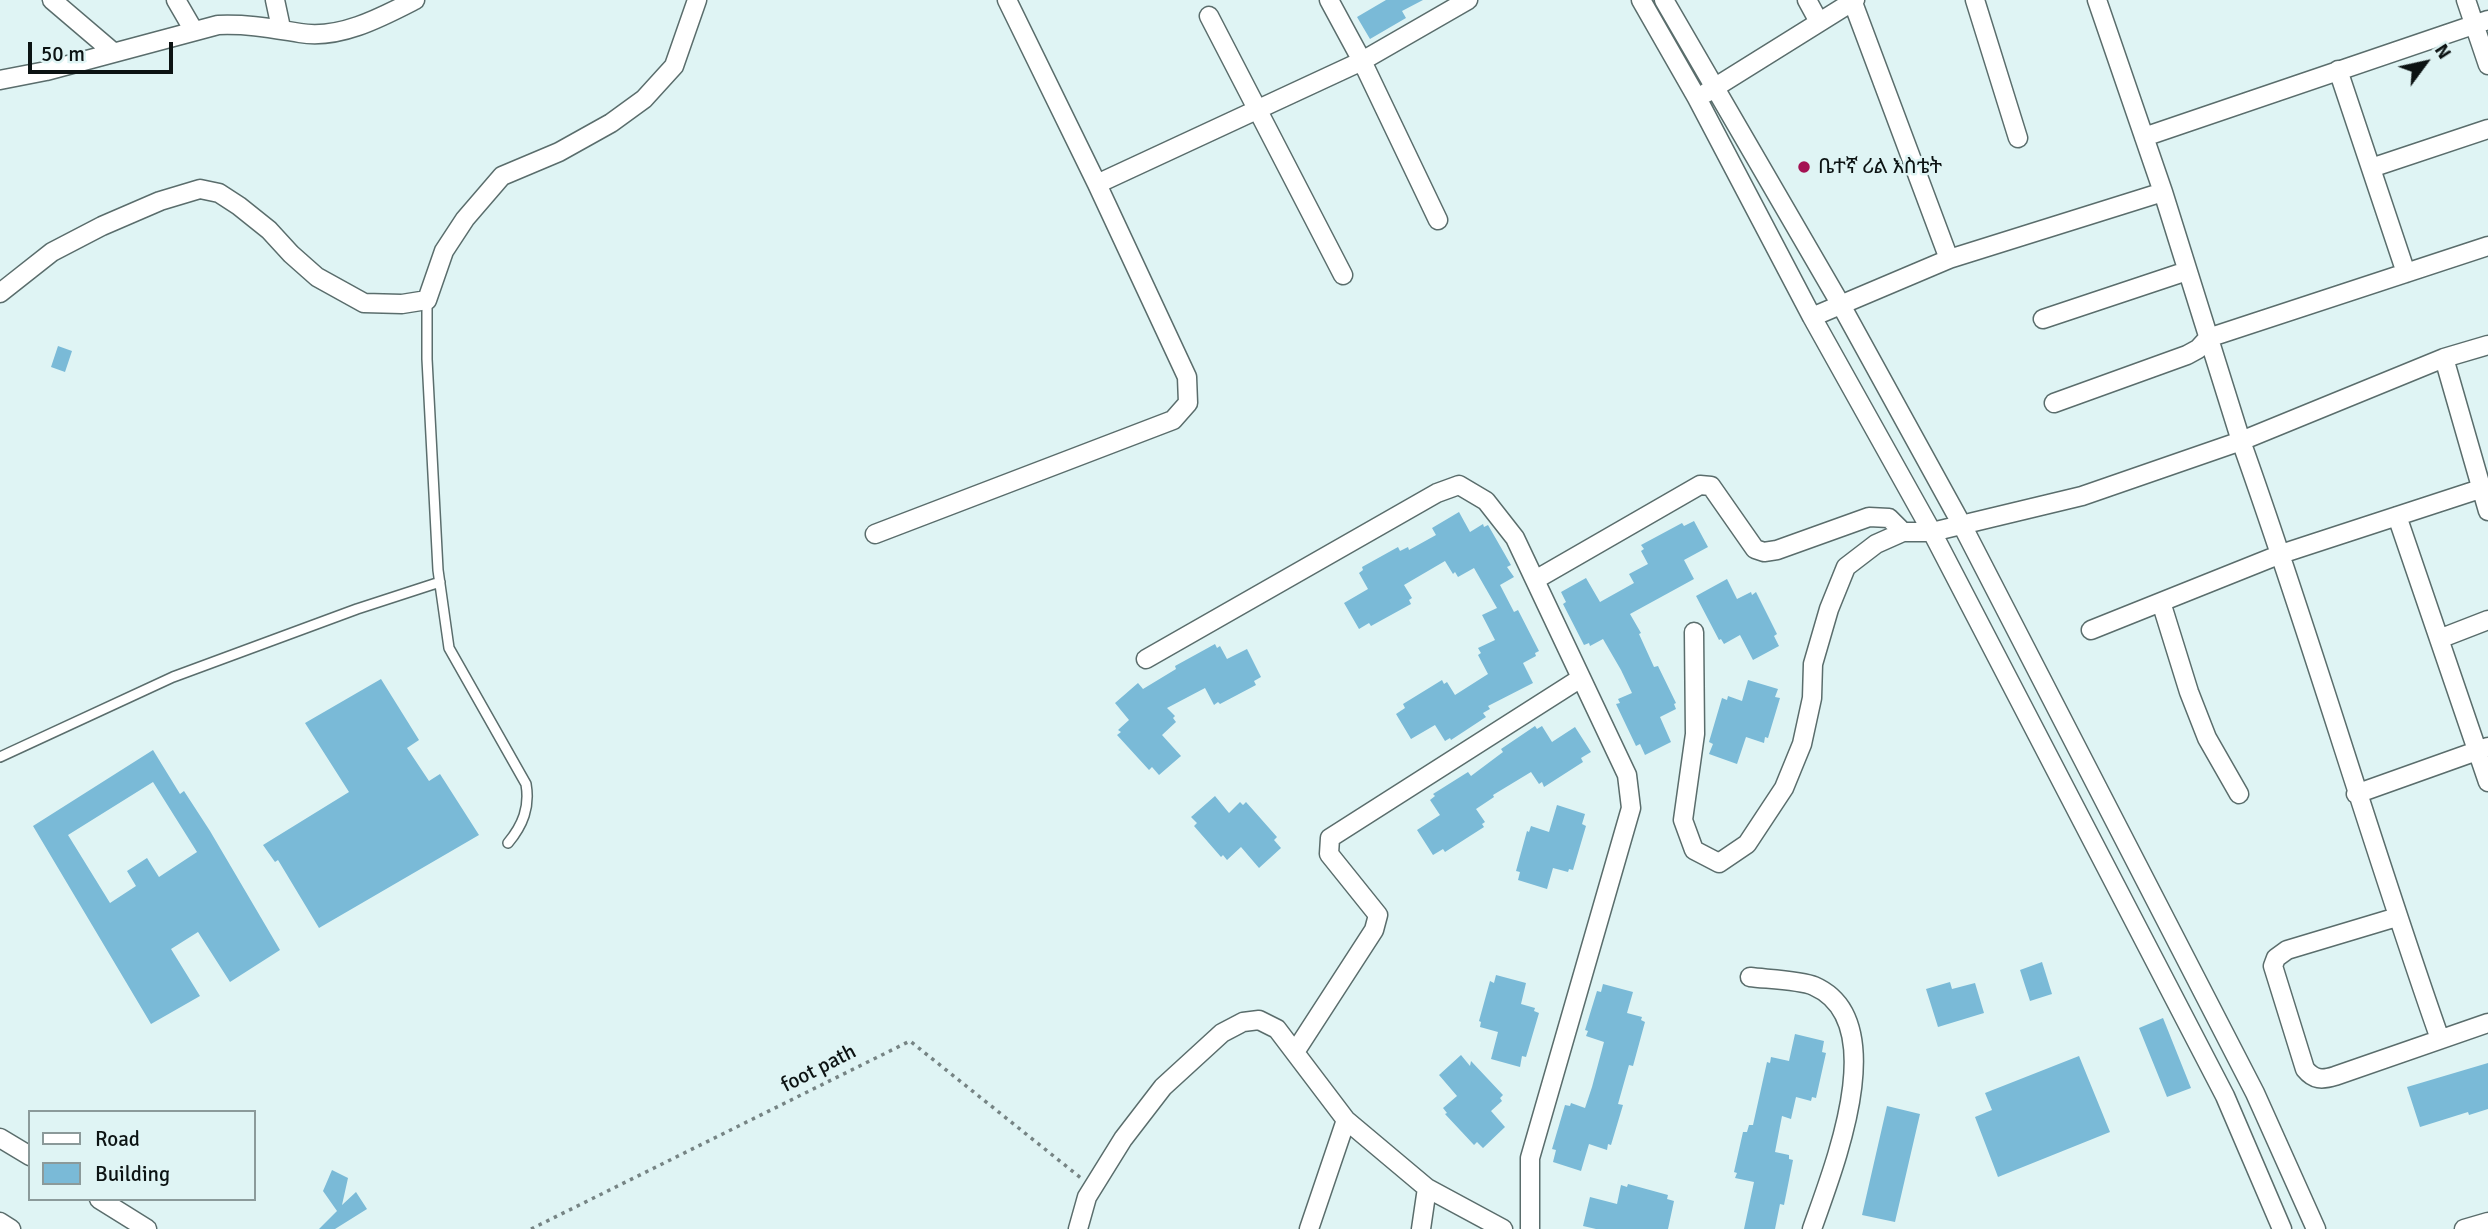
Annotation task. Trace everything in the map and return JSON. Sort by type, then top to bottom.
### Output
[{"type":"street","points":[[52,0],[113,52]]},
{"type":"street","points":[[176,0],[194,31]]},
{"type":"street","points":[[275,0],[281,28]]},
{"type":"street","points":[[0,80],[46,71],[218,25],[245,24],[281,28],[302,34],[331,32],[358,26],[415,0]]},
{"type":"street","points":[[0,293],[52,252],[102,226],[160,201],[200,189],[219,193],[239,206],[269,230],[291,254],[317,276],[364,303],[402,304],[427,300],[444,251],[465,219],[502,176],[559,152],[611,123],[644,99],[674,66],[696,0]]},
{"type":"street","points":[[875,534],[1173,420],[1188,403],[1187,377],[1007,0]]},
{"type":"street","points":[[1329,0],[1362,61],[1438,220]]},
{"type":"street","points":[[1097,184],[1362,61],[1468,0]]},
{"type":"street","points":[[1642,0],[1812,317],[1932,532],[2225,1096],[2282,1229]]},
{"type":"street","points":[[1664,0],[1841,305],[1962,525],[2255,1093],[2316,1229]]},
{"type":"street","points":[[1807,0],[1819,22]]},
{"type":"street","points":[[1697,99],[1853,0],[1949,258]]},
{"type":"street","points":[[1975,0],[2018,138]]},
{"type":"street","points":[[2097,0],[2163,192],[2356,794],[2440,1039]]},
{"type":"street","points":[[2466,0],[2481,22],[2488,65]]},
{"type":"street","points":[[1209,16],[1343,275]]},
{"type":"street","points":[[2144,136],[2481,22]]},
{"type":"street","points":[[2338,70],[2406,273]]},
{"type":"street","points":[[2371,168],[2488,129]]},
{"type":"street","points":[[1812,317],[1949,258],[2163,192]]},
{"type":"street","points":[[2054,403],[2187,355],[2198,349],[2208,338],[2488,246]]},
{"type":"street","points":[[2043,319],[2187,271]]},
{"type":"street","points":[[1694,632],[1695,734],[1683,820],[1694,850],[1719,863],[1747,844],[1784,788],[1802,744],[1811,698],[1813,664],[1829,609],[1846,567],[1876,544],[1903,533],[1932,532],[2082,496],[2241,441],[2444,358],[2488,345]]},
{"type":"street","points":[[2444,358],[2488,511]]},
{"type":"street","points":[[1146,659],[1437,493],[1459,485],[1486,500],[1515,538],[1627,775],[1631,808],[1530,1158],[1530,1229]]},
{"type":"street","points":[[1535,580],[1700,485],[1711,486],[1755,549],[1763,552],[1777,550],[1869,517],[1889,518],[1903,533]]},
{"type":"street","points":[[2091,630],[2281,554],[2480,489]]},
{"type":"street","points":[[2397,516],[2439,639],[2483,749],[2488,782]]},
{"type":"street","points":[[2161,602],[2189,692],[2207,738],[2239,794]]},
{"type":"street","points":[[2439,639],[2488,620]]},
{"type":"street","points":[[1295,1052],[1374,930],[1378,915],[1329,854],[1330,838],[1581,678]]},
{"type":"street","points":[[2356,794],[2483,749]]},
{"type":"street","points":[[2397,917],[2287,950],[2276,958],[2273,966],[2305,1069],[2311,1076],[2322,1080],[2488,1023]]},
{"type":"street","points":[[1750,977],[1813,985],[1837,1002],[1847,1019],[1853,1042],[1854,1077],[1835,1164],[1812,1229]]},
{"type":"street","points":[[1078,1229],[1087,1197],[1123,1139],[1163,1087],[1222,1033],[1242,1022],[1259,1020],[1277,1029],[1346,1120],[1427,1188],[1503,1229]]},
{"type":"street","points":[[1309,1229],[1346,1120]]},
{"type":"street","points":[[0,1138],[28,1155]]},
{"type":"street","points":[[1421,1229],[1427,1188]]},
{"type":"street","points":[[102,1201],[147,1229]]},
{"type":"street","points":[[0,1222],[11,1229]]},
{"type":"street","points":[[2464,1229],[2488,1222]]},
{"type":"lane","points":[[427,300],[429,398],[440,582],[449,648],[526,784],[529,799],[525,813],[519,830],[508,843]]},
{"type":"lane","points":[[0,757],[173,677],[357,608],[440,582]]},
{"type":"path","name":"foot path","points":[[531,1229],[909,1041],[1093,1188]]},
{"type":"building","points":[[1386,0],[1423,0],[1402,11],[1406,18],[1370,39],[1357,17]]},
{"type":"building","points":[[58,346],[72,351],[65,372],[51,367]]},
{"type":"building","points":[[1459,512],[1470,532],[1483,524],[1484,527],[1488,525],[1511,565],[1507,567],[1514,577],[1500,585],[1514,612],[1518,610],[1539,651],[1535,653],[1536,656],[1523,663],[1533,683],[1488,706],[1490,709],[1483,713],[1486,717],[1451,740],[1450,738],[1445,741],[1435,725],[1411,739],[1396,714],[1405,708],[1403,704],[1442,680],[1444,684],[1447,682],[1455,695],[1488,674],[1478,655],[1481,653],[1478,648],[1495,640],[1482,615],[1497,608],[1474,568],[1458,577],[1445,561],[1404,585],[1412,598],[1409,600],[1411,604],[1371,626],[1369,623],[1359,629],[1344,603],[1368,589],[1359,573],[1363,570],[1362,567],[1398,547],[1400,551],[1408,547],[1409,550],[1436,535],[1432,528]]},
{"type":"building","points":[[1694,521],[1708,547],[1684,560],[1694,579],[1630,614],[1641,633],[1639,634],[1654,667],[1658,666],[1676,703],[1676,709],[1660,717],[1671,742],[1645,755],[1640,744],[1636,746],[1616,704],[1620,703],[1618,699],[1632,693],[1621,670],[1603,639],[1590,646],[1589,643],[1584,645],[1563,604],[1566,602],[1561,592],[1586,578],[1600,602],[1634,583],[1629,574],[1648,564],[1641,545],[1682,523],[1684,526]]},
{"type":"building","points":[[1727,579],[1737,599],[1756,592],[1777,634],[1774,636],[1779,646],[1753,660],[1740,635],[1724,644],[1719,640],[1696,596]]},
{"type":"building","points":[[1215,644],[1217,648],[1220,646],[1227,659],[1247,649],[1261,677],[1254,681],[1256,685],[1220,704],[1218,702],[1214,705],[1205,688],[1167,708],[1175,716],[1173,718],[1176,722],[1162,735],[1181,756],[1159,775],[1152,767],[1149,770],[1117,735],[1121,732],[1118,730],[1129,720],[1115,703],[1138,683],[1143,689],[1176,669],[1175,666]]},
{"type":"building","points":[[381,679],[419,740],[407,748],[429,781],[440,774],[479,835],[319,928],[278,860],[275,862],[263,845],[349,792],[305,723]]},
{"type":"building","points":[[1748,680],[1778,689],[1775,697],[1780,698],[1768,738],[1765,737],[1764,743],[1746,737],[1737,764],[1709,754],[1713,744],[1709,742],[1722,698],[1727,700],[1728,696],[1742,701]]},
{"type":"building","points":[[1535,726],[1537,729],[1542,726],[1552,742],[1575,727],[1591,752],[1581,758],[1583,762],[1544,787],[1531,772],[1493,795],[1494,797],[1476,809],[1485,822],[1482,824],[1484,827],[1445,852],[1443,849],[1433,855],[1417,830],[1440,815],[1430,800],[1435,796],[1433,794],[1468,772],[1471,776],[1503,752],[1501,749]]},
{"type":"building","points":[[153,750],[180,794],[184,791],[210,831],[280,950],[230,982],[198,932],[171,949],[200,996],[151,1024],[33,826]],"holes":[[[153,782],[197,852],[159,877],[147,858],[127,871],[136,886],[110,903],[68,835]]]},
{"type":"building","points":[[1215,796],[1229,813],[1240,802],[1243,805],[1246,802],[1277,837],[1274,840],[1281,848],[1259,868],[1241,847],[1227,860],[1223,855],[1221,857],[1194,826],[1197,823],[1191,817]]},
{"type":"building","points":[[1557,805],[1585,814],[1582,824],[1586,826],[1573,870],[1569,869],[1568,872],[1553,868],[1547,889],[1518,880],[1520,872],[1516,871],[1527,831],[1529,832],[1531,826],[1549,832]]},
{"type":"building","points":[[2042,962],[2052,994],[2030,1001],[2020,970]]},
{"type":"building","points":[[1496,975],[1526,983],[1521,1004],[1535,1008],[1534,1011],[1539,1013],[1526,1057],[1522,1056],[1520,1067],[1491,1059],[1498,1032],[1480,1027],[1479,1021],[1490,981],[1494,983]]},
{"type":"building","points":[[1950,982],[1952,989],[1975,983],[1984,1013],[1938,1027],[1926,989]]},
{"type":"building","points":[[1603,984],[1633,992],[1627,1013],[1642,1017],[1641,1020],[1645,1022],[1633,1066],[1629,1065],[1618,1104],[1623,1105],[1611,1145],[1608,1144],[1607,1150],[1589,1144],[1581,1171],[1553,1162],[1556,1150],[1552,1149],[1565,1105],[1570,1106],[1571,1103],[1585,1108],[1592,1087],[1604,1042],[1586,1036],[1588,1031],[1585,1030],[1597,991],[1601,992]]},
{"type":"building","points":[[2163,1018],[2191,1088],[2167,1097],[2139,1028]]},
{"type":"building","points":[[1795,1034],[1824,1041],[1822,1052],[1826,1053],[1816,1098],[1812,1097],[1811,1101],[1796,1097],[1791,1119],[1782,1116],[1775,1152],[1789,1155],[1789,1159],[1793,1160],[1784,1205],[1780,1204],[1775,1229],[1744,1229],[1754,1182],[1735,1178],[1743,1132],[1747,1132],[1749,1125],[1753,1125],[1767,1062],[1770,1063],[1771,1057],[1789,1061]]},
{"type":"building","points":[[1461,1055],[1470,1066],[1471,1061],[1503,1095],[1500,1098],[1502,1101],[1491,1111],[1505,1127],[1483,1148],[1477,1142],[1474,1145],[1445,1114],[1447,1113],[1443,1108],[1457,1096],[1439,1075]]},
{"type":"building","points":[[2079,1056],[2110,1132],[1998,1177],[1975,1117],[1992,1110],[1985,1093]]},
{"type":"building","points":[[2488,1063],[2488,1109],[2469,1115],[2468,1112],[2420,1127],[2407,1087]]},
{"type":"building","points":[[1887,1106],[1920,1114],[1895,1222],[1862,1215]]},
{"type":"building","points":[[332,1170],[348,1178],[342,1205],[356,1192],[367,1209],[335,1229],[319,1229],[337,1211],[323,1191]]},
{"type":"building","points":[[1628,1184],[1668,1195],[1667,1199],[1674,1201],[1668,1229],[1596,1229],[1583,1226],[1590,1197],[1617,1204],[1621,1185],[1627,1187]]},
{"type":"place","name":"ቤተኛ ሪል እስቴት","points":[[1804,167]]}]
